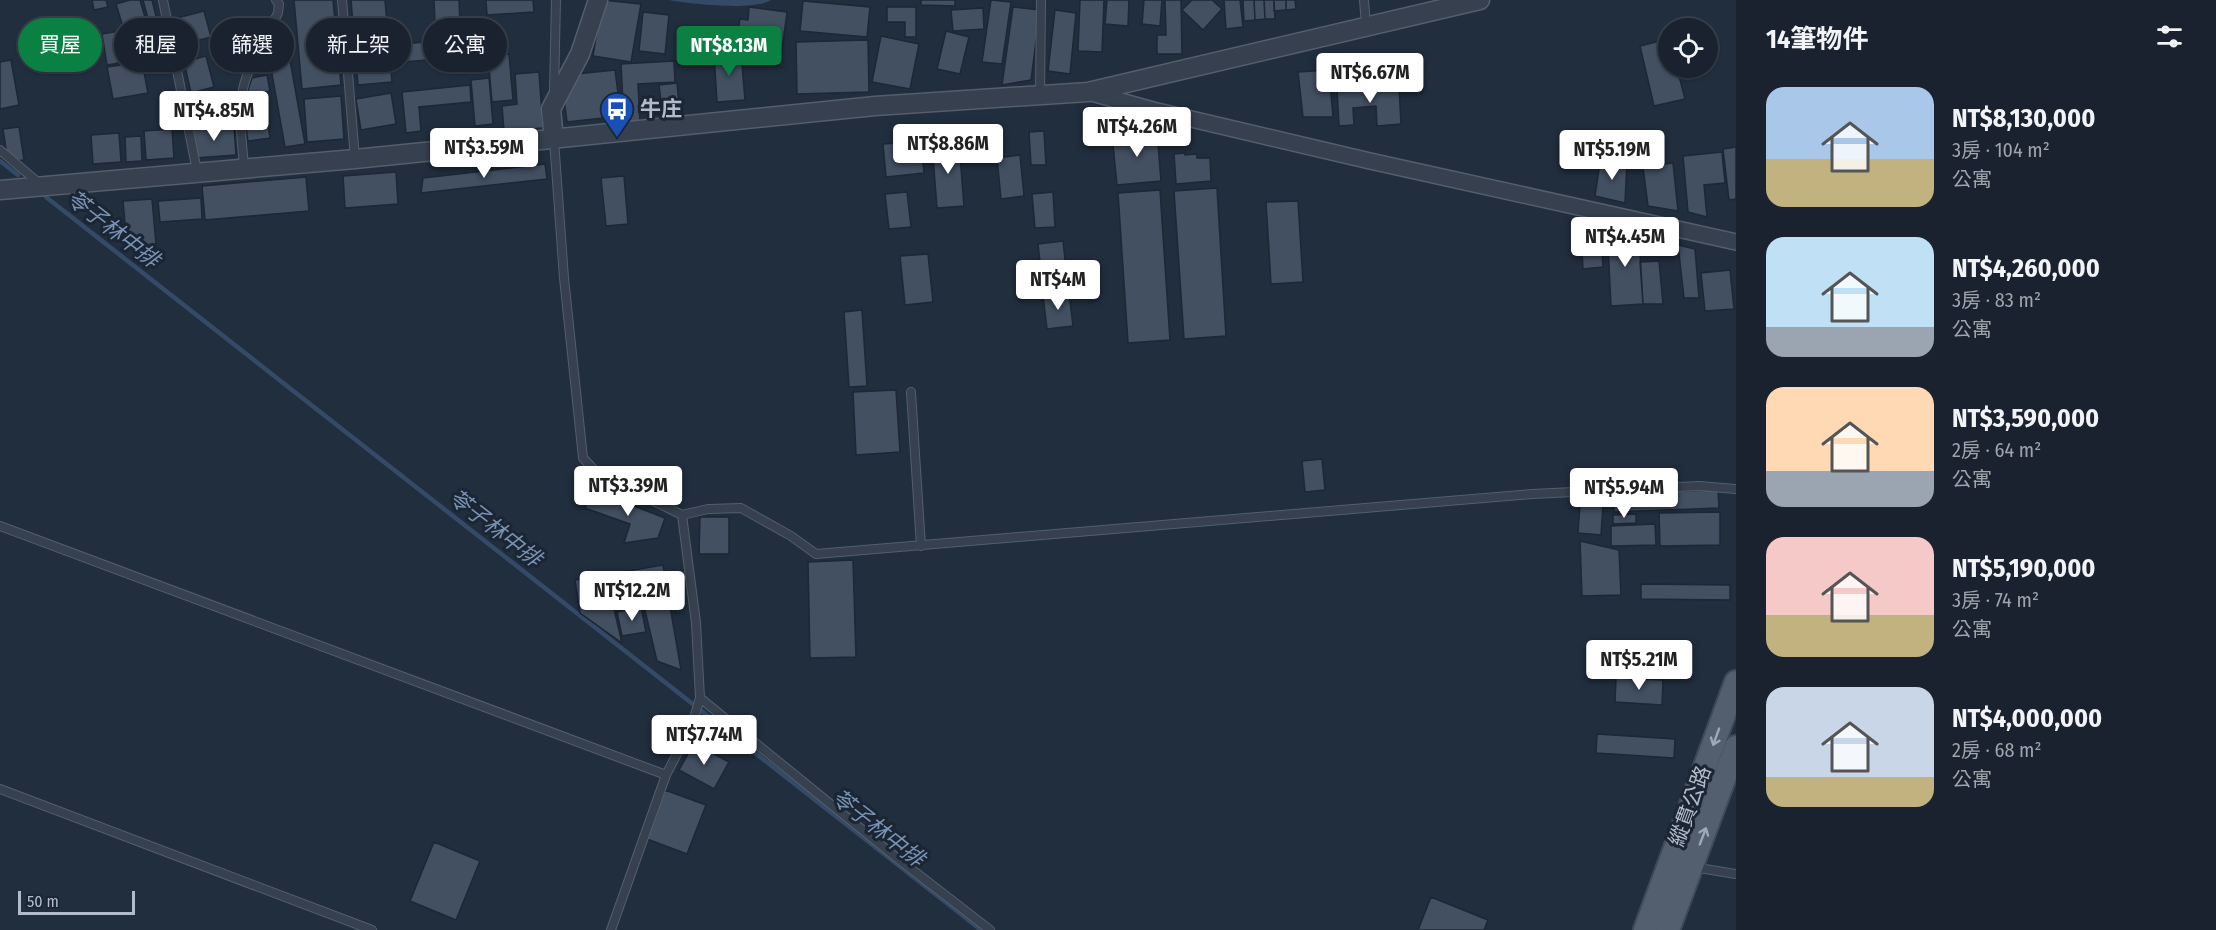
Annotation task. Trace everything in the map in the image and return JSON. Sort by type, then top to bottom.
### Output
[{"type":"main road","name":"縱貫公路","points":[[1645,930],[1731,711],[1736,682]]},
{"type":"main road","name":"縱貫公路","points":[[1668,930],[1736,747]]},
{"type":"street","points":[[554,139],[551,110],[554,100],[580,54],[598,0]]},
{"type":"street","points":[[0,190],[355,159],[875,106],[1088,92],[1480,0]]},
{"type":"street","points":[[1088,92],[1153,110],[1370,161],[1736,242]]},
{"type":"lane","points":[[163,0],[197,171]]},
{"type":"lane","points":[[244,167],[241,117],[243,88],[251,64],[278,13],[279,4],[276,0]]},
{"type":"lane","points":[[342,0],[355,159]]},
{"type":"lane","points":[[554,100],[556,0]]},
{"type":"lane","points":[[1040,96],[1041,0]]},
{"type":"lane","points":[[1364,0],[1367,28]]},
{"type":"lane","points":[[554,139],[564,278],[583,458],[597,473],[682,515],[708,509],[741,508],[791,536],[816,554],[1532,494],[1699,486],[1736,489]]},
{"type":"lane","points":[[0,150],[41,185]]},
{"type":"lane","points":[[911,392],[921,546]]},
{"type":"lane","points":[[611,930],[666,775],[692,725],[699,701],[696,623],[682,515]]},
{"type":"lane","points":[[0,526],[666,775]]},
{"type":"lane","points":[[699,701],[990,930]]},
{"type":"lane","points":[[0,789],[372,930]]},
{"type":"lane","points":[[1691,867],[1736,874]]},
{"type":"water","points":[[669,0],[771,0],[737,6]]},
{"type":"building","points":[[92,0],[106,0],[108,7],[94,10]]},
{"type":"building","points":[[140,0],[145,18],[120,18],[116,4]]},
{"type":"building","points":[[143,0],[152,0],[156,18],[148,18]]},
{"type":"building","points":[[294,0],[333,0],[335,18],[306,18],[306,72],[340,72],[341,85],[302,89]]},
{"type":"building","points":[[351,0],[385,0],[387,18],[352,18]]},
{"type":"building","points":[[434,0],[459,0],[460,18],[435,18]]},
{"type":"building","points":[[486,0],[533,0],[534,12],[487,15]]},
{"type":"building","points":[[602,0],[641,4],[631,62],[593,56]]},
{"type":"building","points":[[921,0],[955,0],[955,6],[921,5]]},
{"type":"building","points":[[991,0],[1011,2],[1002,64],[982,62]]},
{"type":"building","points":[[1080,0],[1104,0],[1102,52],[1078,51]]},
{"type":"building","points":[[1107,0],[1129,0],[1128,26],[1105,24]]},
{"type":"building","points":[[1144,0],[1162,0],[1160,26],[1142,24]]},
{"type":"building","points":[[1165,0],[1181,0],[1182,54],[1157,54],[1157,35],[1166,35]]},
{"type":"building","points":[[1192,0],[1212,0],[1222,9],[1203,30],[1182,10]]},
{"type":"building","points":[[1224,0],[1240,0],[1243,27],[1226,29]]},
{"type":"building","points":[[1243,0],[1254,0],[1255,20],[1244,21]]},
{"type":"building","points":[[1254,0],[1264,0],[1265,19],[1255,20]]},
{"type":"building","points":[[1264,0],[1274,0],[1275,19],[1265,19]]},
{"type":"building","points":[[1274,0],[1286,0],[1286,10],[1274,11]]},
{"type":"building","points":[[1286,0],[1295,0],[1296,9],[1286,10]]},
{"type":"building","points":[[803,1],[870,7],[867,37],[800,31]]},
{"type":"building","points":[[749,7],[787,12],[781,58],[767,56],[770,34],[759,32],[757,49],[746,48],[747,38],[737,37],[740,19],[748,20]]},
{"type":"building","points":[[887,7],[916,7],[916,37],[905,37],[905,22],[887,22]]},
{"type":"building","points":[[1013,7],[1040,10],[1031,80],[1002,85]]},
{"type":"building","points":[[983,8],[984,29],[953,31],[951,10]]},
{"type":"building","points":[[1055,10],[1076,13],[1070,74],[1048,71]]},
{"type":"building","points":[[204,11],[210,37],[198,40],[198,18],[177,18]]},
{"type":"building","points":[[643,12],[669,15],[665,54],[639,51]]},
{"type":"building","points":[[946,31],[969,37],[960,74],[937,69]]},
{"type":"building","points":[[114,32],[114,64],[107,65],[102,34]]},
{"type":"building","points":[[881,36],[919,44],[910,89],[872,82]]},
{"type":"building","points":[[868,40],[869,92],[797,94],[796,42]]},
{"type":"building","points":[[423,42],[423,60],[411,61],[411,43]]},
{"type":"building","points":[[1658,42],[1658,78],[1680,78],[1685,99],[1654,106],[1640,46]]},
{"type":"building","points":[[741,52],[745,100],[717,102],[714,53]]},
{"type":"building","points":[[507,54],[509,54],[513,100],[492,102],[489,72],[507,72]]},
{"type":"building","points":[[206,56],[214,87],[191,93],[186,72],[198,72],[198,58]]},
{"type":"building","points":[[11,60],[19,105],[0,109],[0,62]]},
{"type":"building","points":[[674,61],[675,82],[638,84],[640,123],[624,124],[621,64]]},
{"type":"building","points":[[114,66],[114,72],[144,72],[148,93],[113,99],[107,67]]},
{"type":"building","points":[[615,70],[621,116],[567,122],[564,98],[576,74]]},
{"type":"building","points":[[1329,70],[1333,117],[1303,117],[1298,72]]},
{"type":"building","points":[[272,72],[292,72],[305,144],[285,147]]},
{"type":"building","points":[[357,72],[391,72],[392,82],[358,85]]},
{"type":"building","points":[[539,72],[543,128],[504,131],[502,106],[517,104],[515,74]]},
{"type":"building","points":[[267,75],[270,91],[246,96],[252,78]]},
{"type":"building","points":[[489,78],[493,124],[475,126],[471,80]]},
{"type":"building","points":[[677,83],[680,113],[653,115],[652,102],[661,101],[659,85]]},
{"type":"building","points":[[470,85],[471,102],[419,107],[421,131],[406,133],[402,92]]},
{"type":"building","points":[[1399,86],[1401,124],[1377,126],[1376,106],[1353,108],[1354,125],[1339,126],[1337,89]]},
{"type":"building","points":[[391,93],[396,124],[361,130],[356,99]]},
{"type":"building","points":[[233,94],[237,114],[191,124],[187,104]]},
{"type":"building","points":[[341,96],[344,139],[307,142],[304,99]]},
{"type":"building","points":[[265,103],[270,138],[248,141],[243,107]]},
{"type":"building","points":[[234,126],[236,155],[195,158],[192,129]]},
{"type":"building","points":[[19,127],[24,160],[8,162],[3,129]]},
{"type":"building","points":[[172,129],[174,158],[146,160],[144,131]]},
{"type":"building","points":[[1044,131],[1046,165],[1031,165],[1029,132]]},
{"type":"building","points":[[1157,131],[1161,181],[1117,185],[1112,135]]},
{"type":"building","points":[[119,133],[121,162],[93,164],[91,135]]},
{"type":"building","points":[[141,136],[142,161],[126,162],[125,137]]},
{"type":"building","points":[[921,141],[924,173],[886,177],[883,144]]},
{"type":"building","points":[[959,142],[964,206],[937,208],[932,144]]},
{"type":"building","points":[[1736,147],[1736,199],[1729,200],[1723,149]]},
{"type":"building","points":[[1722,152],[1725,183],[1704,185],[1707,217],[1688,212],[1683,156]]},
{"type":"building","points":[[1185,153],[1185,155],[1197,154],[1197,158],[1210,158],[1211,181],[1176,184],[1174,154]]},
{"type":"building","points":[[1020,155],[1024,196],[1001,199],[997,158]]},
{"type":"building","points":[[1627,161],[1625,203],[1595,196],[1600,163]]},
{"type":"building","points":[[1673,163],[1678,211],[1648,206],[1643,167]]},
{"type":"building","points":[[545,164],[547,179],[421,193],[423,178]]},
{"type":"building","points":[[396,172],[398,204],[345,208],[343,176]]},
{"type":"building","points":[[624,176],[628,224],[606,226],[601,178]]},
{"type":"building","points":[[306,177],[309,211],[205,220],[202,186]]},
{"type":"building","points":[[1217,188],[1226,336],[1184,339],[1174,191]]},
{"type":"building","points":[[1160,190],[1170,340],[1128,343],[1118,193]]},
{"type":"building","points":[[907,192],[911,227],[889,229],[885,194]]},
{"type":"building","points":[[1053,192],[1055,227],[1035,228],[1032,194]]},
{"type":"building","points":[[201,198],[202,219],[160,222],[158,201]]},
{"type":"building","points":[[152,199],[156,244],[127,246],[123,201]]},
{"type":"building","points":[[1298,201],[1303,282],[1271,284],[1266,202]]},
{"type":"building","points":[[1600,218],[1603,267],[1583,269],[1580,219]]},
{"type":"building","points":[[1607,226],[1639,235],[1643,304],[1611,306]]},
{"type":"building","points":[[1063,241],[1068,286],[1043,289],[1038,244]]},
{"type":"building","points":[[1678,245],[1695,249],[1699,298],[1684,298]]},
{"type":"building","points":[[928,254],[933,302],[905,305],[900,256]]},
{"type":"building","points":[[1659,261],[1663,304],[1643,304],[1640,262]]},
{"type":"building","points":[[1730,270],[1734,309],[1705,311],[1701,273]]},
{"type":"building","points":[[1069,293],[1073,326],[1047,329],[1043,296]]},
{"type":"building","points":[[862,310],[867,386],[849,387],[844,312]]},
{"type":"building","points":[[896,390],[900,452],[856,455],[853,392]]},
{"type":"building","points":[[1322,459],[1325,490],[1305,492],[1302,461]]},
{"type":"building","points":[[592,490],[665,518],[658,538],[624,543],[630,524],[585,508]]},
{"type":"building","points":[[1718,490],[1719,508],[1614,512],[1613,493]]},
{"type":"building","points":[[1580,504],[1603,506],[1601,535],[1578,533]]},
{"type":"building","points":[[1720,512],[1720,545],[1660,546],[1659,513]]},
{"type":"building","points":[[1636,514],[1636,523],[1613,524],[1613,515]]},
{"type":"building","points":[[700,517],[729,517],[729,554],[699,554]]},
{"type":"building","points":[[1655,524],[1656,545],[1611,546],[1611,526]]},
{"type":"building","points":[[1580,541],[1619,550],[1621,595],[1582,596]]},
{"type":"building","points":[[853,560],[856,657],[810,658],[808,562]]},
{"type":"building","points":[[663,565],[681,670],[657,661],[643,602],[614,609],[622,643],[580,613],[575,580]]},
{"type":"building","points":[[1641,584],[1730,585],[1730,600],[1641,599]]},
{"type":"building","points":[[641,607],[646,632],[622,636],[617,612]]},
{"type":"building","points":[[1630,658],[1680,661],[1679,678],[1629,675]]},
{"type":"building","points":[[1616,678],[1663,680],[1662,705],[1615,702]]},
{"type":"building","points":[[1597,734],[1675,739],[1674,758],[1596,753]]},
{"type":"building","points":[[694,743],[729,762],[714,789],[679,770]]},
{"type":"building","points":[[665,790],[706,805],[687,854],[647,839]]},
{"type":"building","points":[[434,842],[480,861],[456,920],[410,901]]},
{"type":"building","points":[[1431,897],[1488,920],[1484,930],[1418,930]]},
{"type":"waterway","name":"苓子林中排","points":[[0,161],[18,175]]},
{"type":"waterway","name":"苓子林中排","points":[[46,197],[981,930]]},
{"type":"place","name":"牛庄","points":[[617,138]]}]
